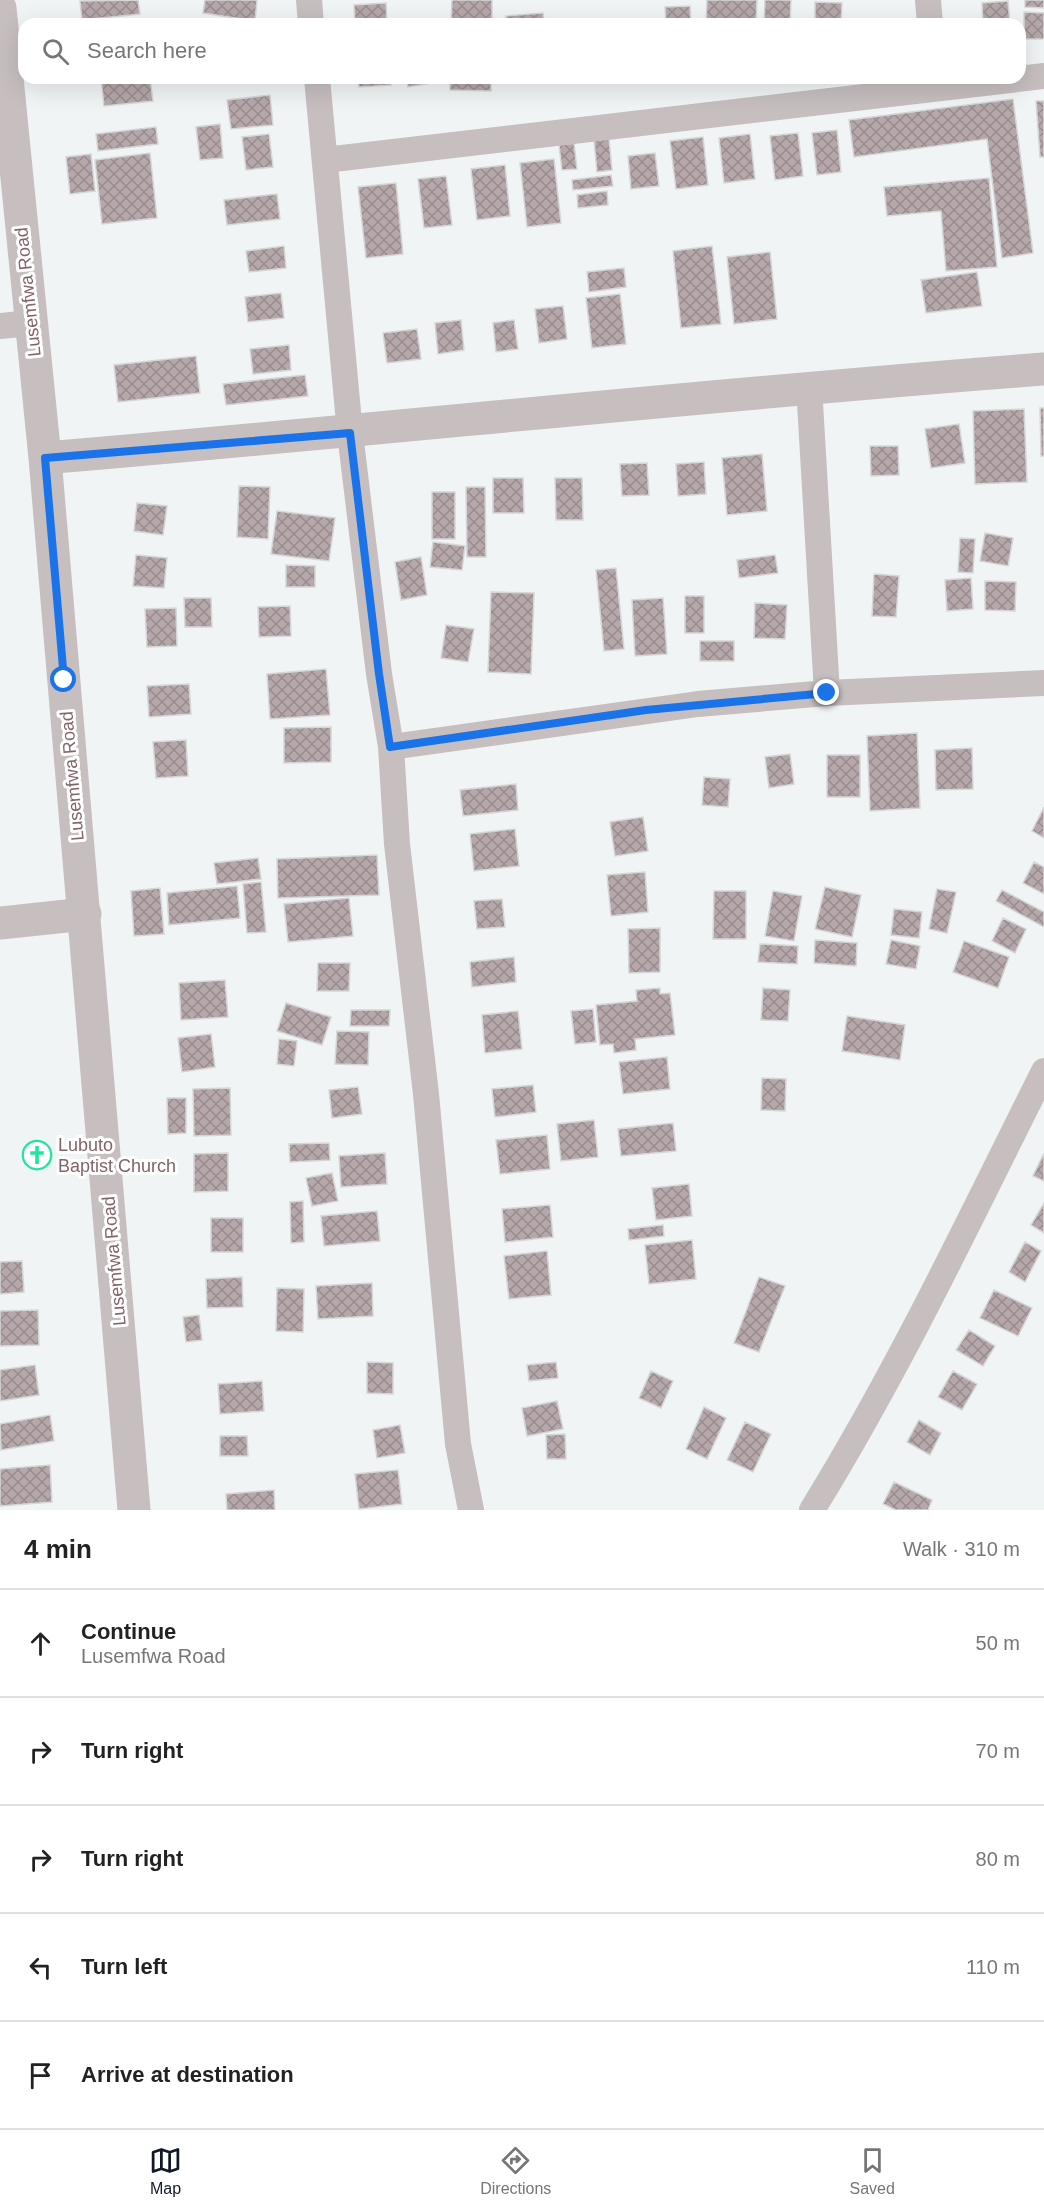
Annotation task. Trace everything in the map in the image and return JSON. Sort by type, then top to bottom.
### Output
[{"type":"street","points":[[309,0],[310,18]]},
{"type":"street","points":[[928,0],[930,18]]},
{"type":"street","name":"Lusemfwa Road","points":[[0,8],[16,325],[45,458],[135,1510]]},
{"type":"street","points":[[1026,77],[1044,76]]},
{"type":"street","points":[[318,84],[350,433],[390,747],[397,844],[426,1094],[458,1444],[471,1510]]},
{"type":"street","points":[[325,160],[926,84]]},
{"type":"street","points":[[45,458],[350,433],[809,386],[1044,369]]},
{"type":"street","points":[[809,386],[827,693]]},
{"type":"street","points":[[390,747],[646,710],[827,693],[1044,683]]},
{"type":"street","points":[[0,923],[85,914]]},
{"type":"street","points":[[812,1510],[913,1333],[1044,1071]]},
{"type":"building","points":[[138,0],[140,14],[82,18],[80,1]]},
{"type":"building","points":[[205,0],[257,0],[255,18],[236,18],[203,13]]},
{"type":"building","points":[[452,0],[492,0],[492,18],[451,18]]},
{"type":"building","points":[[707,0],[757,0],[756,18],[706,18]]},
{"type":"building","points":[[765,0],[791,0],[790,18],[764,18]]},
{"type":"building","points":[[1025,0],[1044,0],[1044,8],[1025,7]]},
{"type":"building","points":[[1008,1],[1009,18],[983,18],[982,3]]},
{"type":"building","points":[[815,2],[842,3],[841,18],[815,18]]},
{"type":"building","points":[[386,3],[387,18],[355,18],[354,5]]},
{"type":"building","points":[[690,6],[691,18],[666,18],[665,7]]},
{"type":"building","points":[[1024,12],[1044,13],[1044,39],[1026,39],[1026,18],[1024,18]]},
{"type":"building","points":[[543,13],[543,18],[506,18],[506,16]]},
{"type":"building","points":[[102,84],[151,84],[153,101],[104,106]]},
{"type":"building","points":[[359,84],[391,85],[359,87]]},
{"type":"building","points":[[408,84],[426,84],[408,87]]},
{"type":"building","points":[[450,84],[491,84],[491,91],[450,90]]},
{"type":"building","points":[[270,95],[273,125],[231,129],[227,100]]},
{"type":"building","points":[[1013,99],[1033,253],[1002,258],[987,139],[854,157],[849,120]]},
{"type":"building","points":[[1036,101],[1044,101],[1044,157],[1040,157]]},
{"type":"building","points":[[220,124],[223,158],[200,160],[196,127]]},
{"type":"building","points":[[156,127],[158,144],[98,151],[96,134]]},
{"type":"building","points":[[837,130],[841,172],[817,175],[812,133]]},
{"type":"building","points":[[798,133],[803,176],[775,180],[770,136]]},
{"type":"building","points":[[269,134],[273,167],[246,170],[242,137]]},
{"type":"building","points":[[750,134],[755,179],[724,183],[719,138]]},
{"type":"building","points":[[703,137],[708,185],[676,189],[670,141]]},
{"type":"building","points":[[609,139],[612,170],[597,172],[594,140]]},
{"type":"building","points":[[574,143],[577,169],[562,170],[559,145]]},
{"type":"building","points":[[150,153],[157,218],[102,224],[95,160]]},
{"type":"building","points":[[655,153],[659,186],[631,189],[628,156]]},
{"type":"building","points":[[91,154],[95,191],[70,194],[66,157]]},
{"type":"building","points":[[554,159],[561,223],[527,227],[520,163]]},
{"type":"building","points":[[505,165],[510,216],[477,220],[471,169]]},
{"type":"building","points":[[611,175],[613,186],[573,190],[572,180]]},
{"type":"building","points":[[446,176],[452,225],[424,228],[418,179]]},
{"type":"building","points":[[989,178],[997,267],[946,271],[941,211],[887,216],[884,187]]},
{"type":"building","points":[[396,183],[403,254],[366,258],[358,187]]},
{"type":"building","points":[[607,191],[608,205],[578,208],[577,195]]},
{"type":"building","points":[[277,194],[280,219],[227,225],[224,200]]},
{"type":"building","points":[[284,246],[286,268],[249,272],[246,251]]},
{"type":"building","points":[[712,246],[721,324],[681,328],[673,251]]},
{"type":"building","points":[[770,252],[777,319],[734,324],[727,257]]},
{"type":"building","points":[[624,268],[626,287],[589,292],[587,272]]},
{"type":"building","points":[[977,272],[982,306],[926,313],[921,280]]},
{"type":"building","points":[[281,293],[284,318],[248,322],[245,297]]},
{"type":"building","points":[[620,294],[626,344],[592,348],[586,298]]},
{"type":"building","points":[[563,306],[567,339],[539,343],[535,309]]},
{"type":"building","points":[[461,320],[464,350],[438,354],[435,323]]},
{"type":"building","points":[[514,320],[518,349],[496,352],[493,323]]},
{"type":"building","points":[[417,329],[421,359],[387,363],[383,333]]},
{"type":"building","points":[[289,345],[291,370],[253,374],[250,349]]},
{"type":"building","points":[[196,356],[200,393],[118,402],[114,365]]},
{"type":"building","points":[[305,375],[308,396],[226,405],[223,384]]},
{"type":"building","points":[[1040,408],[1044,408],[1044,456],[1041,456]]},
{"type":"building","points":[[1024,409],[1027,482],[975,484],[973,411]]},
{"type":"building","points":[[959,424],[965,463],[931,468],[925,429]]},
{"type":"building","points":[[870,446],[898,446],[899,475],[871,476]]},
{"type":"building","points":[[762,454],[767,511],[727,515],[722,458]]},
{"type":"building","points":[[704,462],[706,494],[678,496],[676,464]]},
{"type":"building","points":[[647,463],[649,495],[622,496],[620,464]]},
{"type":"building","points":[[493,478],[523,478],[524,513],[493,513]]},
{"type":"building","points":[[555,478],[582,478],[583,520],[556,520]]},
{"type":"building","points":[[239,486],[270,487],[268,539],[237,537]]},
{"type":"building","points":[[466,487],[485,487],[486,557],[467,557]]},
{"type":"building","points":[[432,492],[455,492],[455,539],[432,539]]},
{"type":"building","points":[[137,503],[167,506],[163,535],[134,531]]},
{"type":"building","points":[[277,511],[335,518],[329,561],[271,554]]},
{"type":"building","points":[[985,533],[1013,538],[1008,566],[980,561]]},
{"type":"building","points":[[960,538],[975,539],[973,573],[958,572]]},
{"type":"building","points":[[433,542],[465,546],[462,570],[430,567]]},
{"type":"building","points":[[136,555],[167,558],[164,588],[133,586]]},
{"type":"building","points":[[775,555],[778,573],[739,578],[737,560]]},
{"type":"building","points":[[421,557],[427,595],[401,600],[395,562]]},
{"type":"building","points":[[286,565],[315,566],[315,587],[286,587]]},
{"type":"building","points":[[616,568],[624,649],[604,651],[596,570]]},
{"type":"building","points":[[874,574],[899,576],[896,617],[872,616]]},
{"type":"building","points":[[971,578],[973,609],[947,611],[945,580]]},
{"type":"building","points":[[985,581],[1016,582],[1015,611],[985,610]]},
{"type":"building","points":[[491,592],[534,593],[531,674],[488,672]]},
{"type":"building","points":[[685,596],[704,596],[704,633],[685,633]]},
{"type":"building","points":[[184,598],[211,598],[212,627],[185,627]]},
{"type":"building","points":[[663,598],[667,654],[635,656],[632,600]]},
{"type":"building","points":[[755,603],[787,605],[785,639],[754,638]]},
{"type":"building","points":[[290,606],[291,636],[259,637],[258,607]]},
{"type":"building","points":[[176,608],[177,646],[147,647],[145,609]]},
{"type":"building","points":[[446,625],[474,629],[468,662],[441,658]]},
{"type":"building","points":[[700,641],[734,641],[734,661],[700,661]]},
{"type":"building","points":[[326,669],[330,715],[270,719],[267,674]]},
{"type":"building","points":[[189,684],[191,714],[149,717],[147,686]]},
{"type":"building","points":[[331,727],[331,762],[284,763],[284,728]]},
{"type":"building","points":[[917,733],[920,808],[870,811],[867,736]]},
{"type":"building","points":[[186,740],[188,776],[156,778],[153,742]]},
{"type":"building","points":[[972,748],[973,789],[936,790],[935,750]]},
{"type":"building","points":[[790,754],[794,784],[769,788],[765,757]]},
{"type":"building","points":[[827,755],[860,755],[860,797],[827,797]]},
{"type":"building","points":[[704,777],[730,779],[728,807],[702,805]]},
{"type":"building","points":[[516,784],[518,810],[463,816],[460,790]]},
{"type":"building","points":[[1044,807],[1044,838],[1032,831]]},
{"type":"building","points":[[643,817],[648,851],[615,856],[610,822]]},
{"type":"building","points":[[515,829],[519,866],[474,871],[470,834]]},
{"type":"building","points":[[377,855],[379,895],[278,898],[277,859]]},
{"type":"building","points":[[258,858],[261,879],[217,884],[214,863]]},
{"type":"building","points":[[1034,862],[1044,867],[1044,894],[1023,883]]},
{"type":"building","points":[[645,872],[648,912],[611,916],[607,875]]},
{"type":"building","points":[[261,882],[266,932],[247,933],[243,884]]},
{"type":"building","points":[[237,886],[240,918],[169,925],[167,893]]},
{"type":"building","points":[[825,887],[861,895],[852,937],[815,929]]},
{"type":"building","points":[[160,888],[164,934],[134,936],[131,891]]},
{"type":"building","points":[[937,889],[956,892],[947,933],[929,929]]},
{"type":"building","points":[[1002,890],[1044,912],[1044,927],[996,901]]},
{"type":"building","points":[[714,891],[746,891],[746,939],[713,939]]},
{"type":"building","points":[[773,891],[802,896],[794,941],[765,936]]},
{"type":"building","points":[[349,898],[353,936],[288,942],[284,904]]},
{"type":"building","points":[[502,899],[505,927],[477,929],[474,901]]},
{"type":"building","points":[[894,909],[922,912],[919,938],[891,935]]},
{"type":"building","points":[[1003,918],[1026,929],[1015,953],[992,941]]},
{"type":"building","points":[[660,928],[660,972],[629,973],[628,929]]},
{"type":"building","points":[[815,940],[857,943],[856,966],[814,963]]},
{"type":"building","points":[[891,940],[920,946],[916,969],[886,964]]},
{"type":"building","points":[[964,941],[1009,957],[998,988],[953,972]]},
{"type":"building","points":[[760,944],[798,946],[797,964],[758,962]]},
{"type":"building","points":[[514,957],[516,982],[472,987],[470,962]]},
{"type":"building","points":[[318,963],[350,963],[349,991],[317,991]]},
{"type":"building","points":[[225,980],[228,1017],[181,1020],[179,983]]},
{"type":"building","points":[[660,988],[660,994],[670,993],[675,1035],[635,1039],[636,1050],[614,1053],[613,1044],[600,1045],[596,1005],[637,1001],[636,990]]},
{"type":"building","points":[[763,988],[790,990],[788,1021],[761,1020]]},
{"type":"building","points":[[286,1003],[331,1017],[322,1045],[277,1031]]},
{"type":"building","points":[[593,1009],[596,1042],[575,1044],[571,1011]]},
{"type":"building","points":[[351,1010],[390,1010],[389,1026],[350,1026]]},
{"type":"building","points":[[518,1011],[522,1049],[485,1053],[482,1015]]},
{"type":"building","points":[[847,1016],[905,1025],[900,1060],[842,1051]]},
{"type":"building","points":[[337,1031],[369,1032],[368,1065],[335,1064]]},
{"type":"building","points":[[211,1034],[215,1067],[182,1072],[178,1038]]},
{"type":"building","points":[[279,1039],[297,1041],[294,1066],[277,1064]]},
{"type":"building","points":[[667,1057],[670,1089],[623,1094],[619,1062]]},
{"type":"building","points":[[762,1078],[786,1079],[785,1111],[761,1110]]},
{"type":"building","points":[[533,1085],[536,1112],[495,1117],[492,1089]]},
{"type":"building","points":[[358,1087],[362,1114],[332,1118],[329,1090]]},
{"type":"building","points":[[230,1088],[231,1135],[194,1136],[193,1089]]},
{"type":"building","points":[[167,1098],[186,1098],[186,1133],[168,1134]]},
{"type":"building","points":[[594,1120],[598,1157],[561,1161],[557,1124]]},
{"type":"building","points":[[673,1123],[676,1151],[621,1156],[618,1129]]},
{"type":"building","points":[[547,1135],[550,1169],[500,1174],[496,1140]]},
{"type":"building","points":[[329,1143],[330,1160],[290,1162],[289,1144]]},
{"type":"building","points":[[228,1153],[228,1191],[194,1192],[194,1154]]},
{"type":"building","points":[[385,1153],[387,1184],[341,1187],[339,1156]]},
{"type":"building","points":[[1044,1153],[1044,1181],[1033,1176]]},
{"type":"building","points":[[332,1173],[338,1201],[312,1206],[306,1178]]},
{"type":"building","points":[[689,1184],[692,1216],[656,1220],[652,1188]]},
{"type":"building","points":[[303,1201],[304,1242],[291,1243],[290,1202]]},
{"type":"building","points":[[1044,1203],[1044,1233],[1031,1225]]},
{"type":"building","points":[[550,1205],[553,1237],[505,1242],[502,1209]]},
{"type":"building","points":[[377,1211],[380,1241],[324,1246],[321,1216]]},
{"type":"building","points":[[211,1218],[243,1218],[243,1252],[211,1252]]},
{"type":"building","points":[[663,1225],[664,1236],[629,1240],[628,1229]]},
{"type":"building","points":[[692,1240],[696,1279],[649,1284],[645,1245]]},
{"type":"building","points":[[1025,1242],[1041,1251],[1025,1282],[1009,1272]]},
{"type":"building","points":[[547,1251],[551,1295],[509,1299],[504,1256]]},
{"type":"building","points":[[22,1261],[24,1292],[0,1294],[0,1262]]},
{"type":"building","points":[[242,1277],[243,1307],[207,1308],[206,1279]]},
{"type":"building","points":[[759,1277],[785,1286],[759,1352],[734,1343]]},
{"type":"building","points":[[372,1283],[373,1316],[318,1319],[316,1286]]},
{"type":"building","points":[[277,1288],[304,1289],[303,1332],[276,1331]]},
{"type":"building","points":[[994,1290],[1032,1308],[1018,1336],[980,1318]]},
{"type":"building","points":[[38,1310],[39,1345],[0,1346],[0,1311]]},
{"type":"building","points":[[199,1315],[202,1340],[186,1342],[183,1317]]},
{"type":"building","points":[[969,1330],[995,1346],[983,1366],[956,1350]]},
{"type":"building","points":[[367,1362],[393,1363],[393,1394],[367,1393]]},
{"type":"building","points":[[556,1362],[558,1378],[529,1381],[527,1365]]},
{"type":"building","points":[[35,1365],[39,1395],[0,1401],[0,1370]]},
{"type":"building","points":[[651,1371],[673,1381],[661,1408],[639,1398]]},
{"type":"building","points":[[953,1371],[977,1384],[962,1410],[938,1397]]},
{"type":"building","points":[[262,1381],[264,1411],[220,1414],[218,1384]]},
{"type":"building","points":[[557,1401],[563,1429],[527,1436],[522,1408]]},
{"type":"building","points":[[704,1407],[726,1418],[707,1459],[686,1449]]},
{"type":"building","points":[[50,1415],[54,1441],[1,1450],[0,1424]]},
{"type":"building","points":[[919,1420],[941,1433],[930,1455],[907,1442]]},
{"type":"building","points":[[745,1422],[771,1434],[753,1472],[727,1460]]},
{"type":"building","points":[[400,1425],[405,1453],[377,1458],[373,1430]]},
{"type":"building","points":[[565,1434],[566,1459],[547,1459],[546,1435]]},
{"type":"building","points":[[220,1436],[247,1436],[248,1456],[220,1456]]},
{"type":"building","points":[[50,1465],[52,1502],[0,1506],[0,1469]]},
{"type":"building","points":[[398,1470],[402,1504],[359,1509],[355,1474]]},
{"type":"building","points":[[894,1482],[932,1500],[928,1510],[896,1510],[883,1504]]},
{"type":"building","points":[[274,1490],[275,1510],[227,1510],[226,1494]]},
{"type":"place","name":"Lubuto Baptist Church","points":[[37,1155]]},
{"type":"route","points":[[64,680],[45,458],[350,433],[390,747],[646,710],[827,693]]}]
